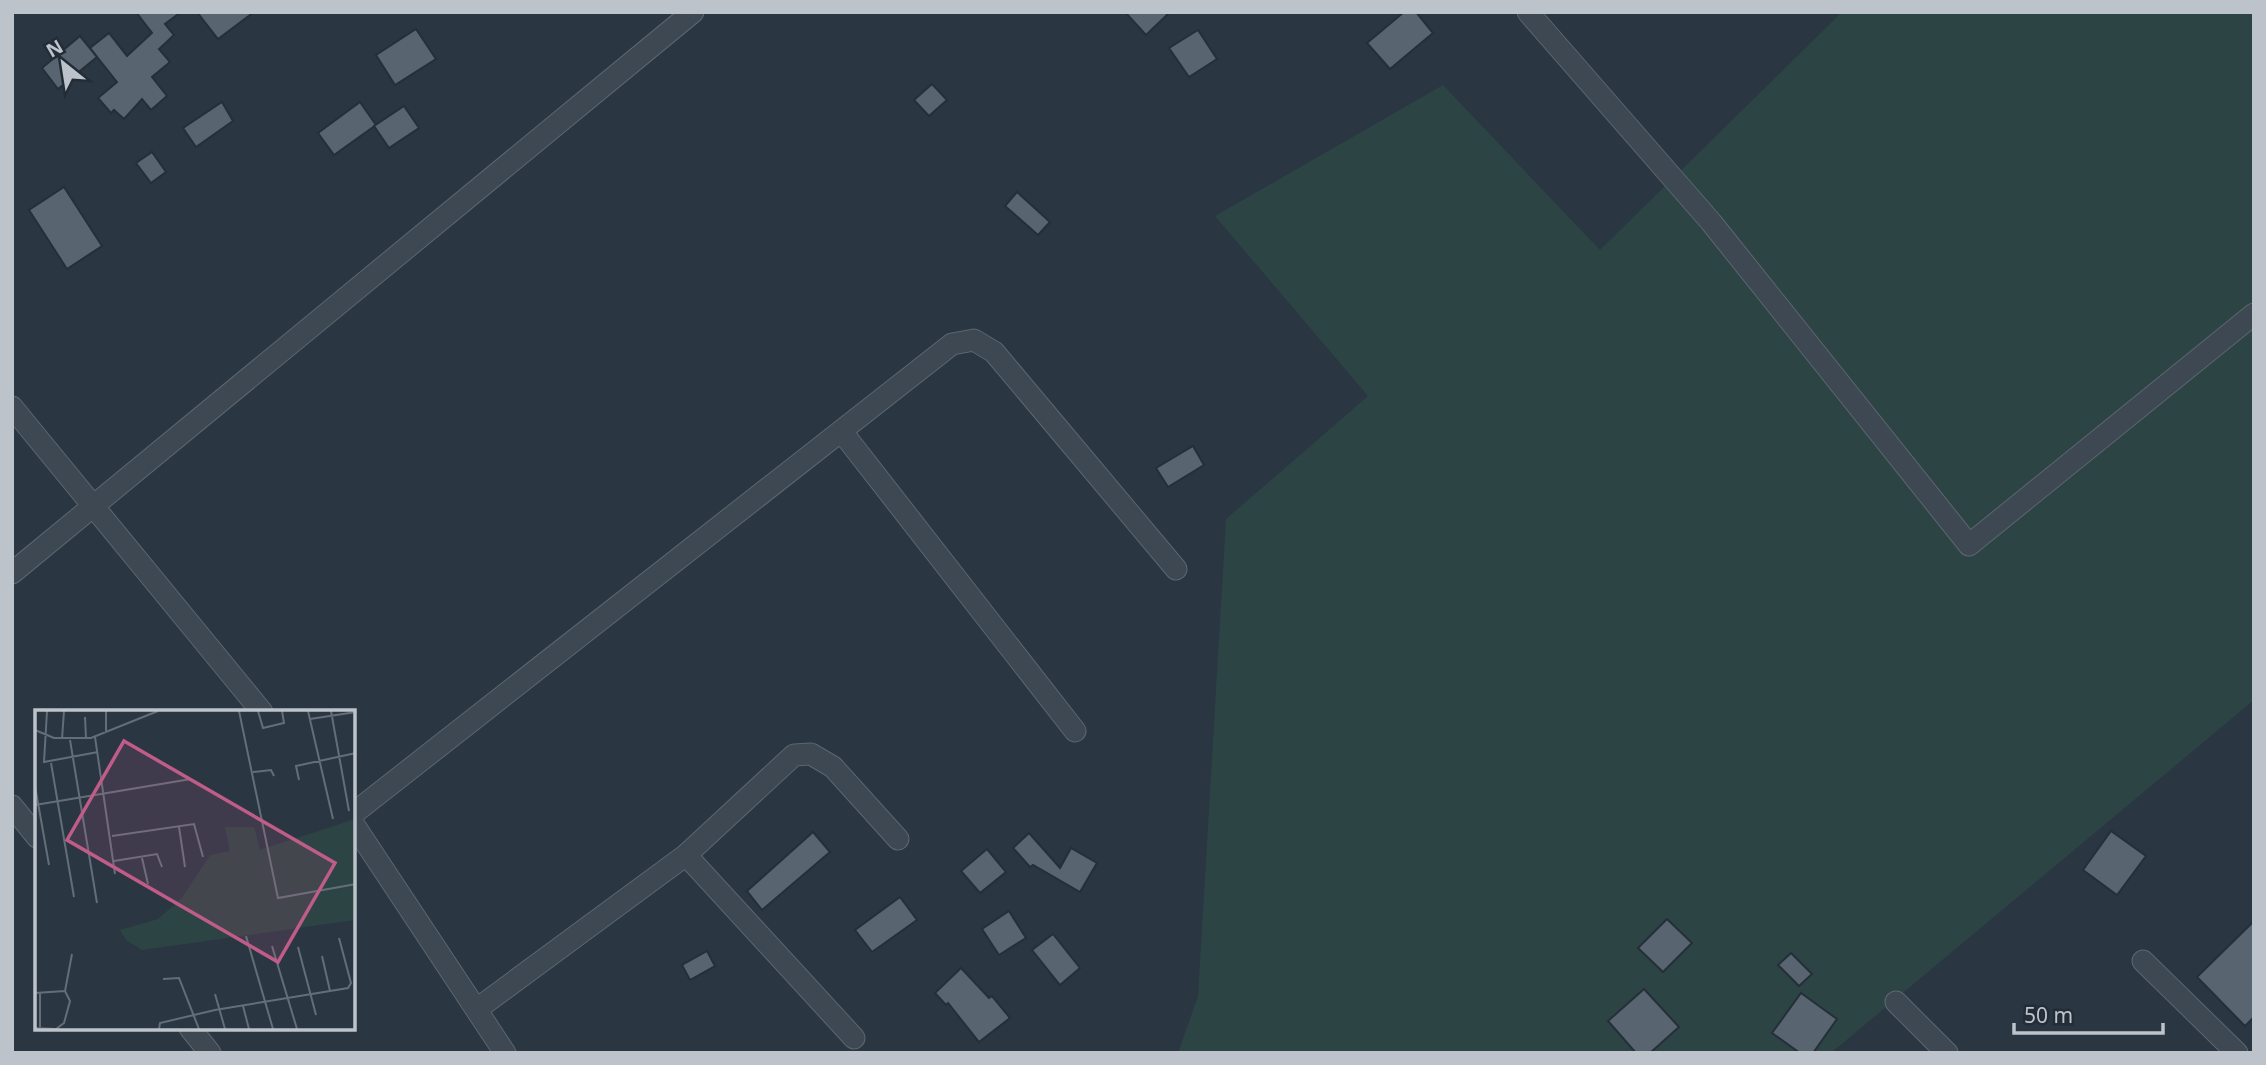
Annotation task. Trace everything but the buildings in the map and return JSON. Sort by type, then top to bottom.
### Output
[{"type":"street","points":[[12,573],[693,12]]},
{"type":"street","points":[[1528,12],[1711,222],[1969,545],[2254,314]]},
{"type":"street","points":[[355,812],[952,344],[974,340],[994,352],[1176,569]]},
{"type":"street","points":[[12,407],[260,710]]},
{"type":"street","points":[[842,432],[1075,731]]},
{"type":"street","points":[[477,1009],[686,856],[794,755],[811,754],[833,767],[898,839]]},
{"type":"street","points":[[12,806],[35,835]]},
{"type":"street","points":[[355,826],[505,1053]]},
{"type":"street","points":[[686,856],[854,1038]]},
{"type":"street","points":[[2143,961],[2237,1053]]},
{"type":"street","points":[[1896,1002],[1947,1053]]},
{"type":"street","points":[[192,1030],[210,1053]]},
{"type":"green space","points":[[1842,12],[2254,12],[2254,700],[1831,1053],[1178,1053],[1198,996],[1226,519],[1368,396],[1215,216],[1443,85],[1600,250]]}]
